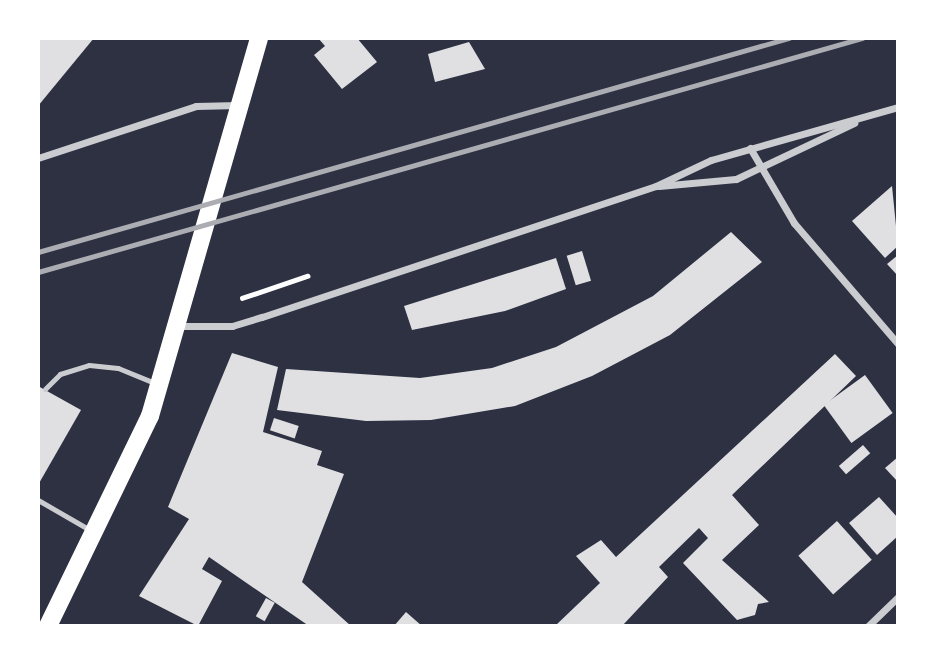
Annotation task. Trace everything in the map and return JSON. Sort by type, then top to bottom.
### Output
[{"type":"main road","points":[[48,625],[97,533],[160,385],[202,250],[238,105],[259,38]]},
{"type":"street","points":[[38,158],[196,106],[238,105]]},
{"type":"street","points":[[180,326],[232,326],[262,317],[656,186],[750,148],[898,107]]},
{"type":"street","points":[[656,186],[710,184],[761,171],[858,120]]},
{"type":"street","points":[[750,148],[761,171],[794,223],[898,344]]},
{"type":"street","points":[[868,625],[898,597]]},
{"type":"lane","points":[[45,389],[60,374],[89,365],[118,368],[160,385]]},
{"type":"lane","points":[[38,500],[97,533]]},
{"type":"building","points":[[38,38],[94,38],[38,106]]},
{"type":"building","points":[[318,38],[357,38],[377,62],[342,89],[314,55],[325,46]]},
{"type":"building","points":[[469,42],[485,69],[435,82],[428,54]]},
{"type":"building","points":[[892,186],[898,246],[885,258],[852,221]]},
{"type":"building","points":[[731,232],[762,262],[670,335],[592,376],[515,406],[431,420],[366,421],[277,410],[286,369],[420,378],[492,368],[556,347],[653,296]]},
{"type":"building","points":[[582,251],[591,281],[576,285],[567,256]]},
{"type":"building","points":[[898,255],[898,276],[887,264]]},
{"type":"building","points":[[556,258],[566,289],[505,311],[412,330],[404,306]]},
{"type":"building","points":[[232,353],[278,367],[263,432],[322,451],[317,465],[344,474],[302,582],[351,626],[309,626],[209,557],[202,569],[222,581],[198,626],[139,596],[189,519],[168,507]]},
{"type":"building","points":[[835,354],[856,376],[732,495],[759,525],[722,560],[769,602],[758,604],[755,615],[737,620],[683,563],[708,538],[699,528],[659,567],[668,577],[622,626],[555,626],[600,583],[576,556],[601,540],[616,557]]},
{"type":"building","points":[[865,375],[893,413],[851,443],[824,405]]},
{"type":"building","points":[[38,386],[81,410],[38,485]]},
{"type":"building","points":[[274,418],[299,426],[295,438],[270,430]]},
{"type":"building","points":[[863,445],[870,453],[846,474],[839,466]]},
{"type":"building","points":[[898,457],[898,482],[885,468]]},
{"type":"building","points":[[879,497],[898,518],[898,536],[877,555],[849,523]]},
{"type":"building","points":[[837,521],[872,560],[833,594],[798,556]]},
{"type":"building","points":[[266,598],[275,603],[265,621],[256,616]]},
{"type":"building","points":[[406,612],[422,626],[394,626]]},
{"type":"railway","points":[[38,252],[789,38]]},
{"type":"railway","points":[[38,272],[862,38]]}]
